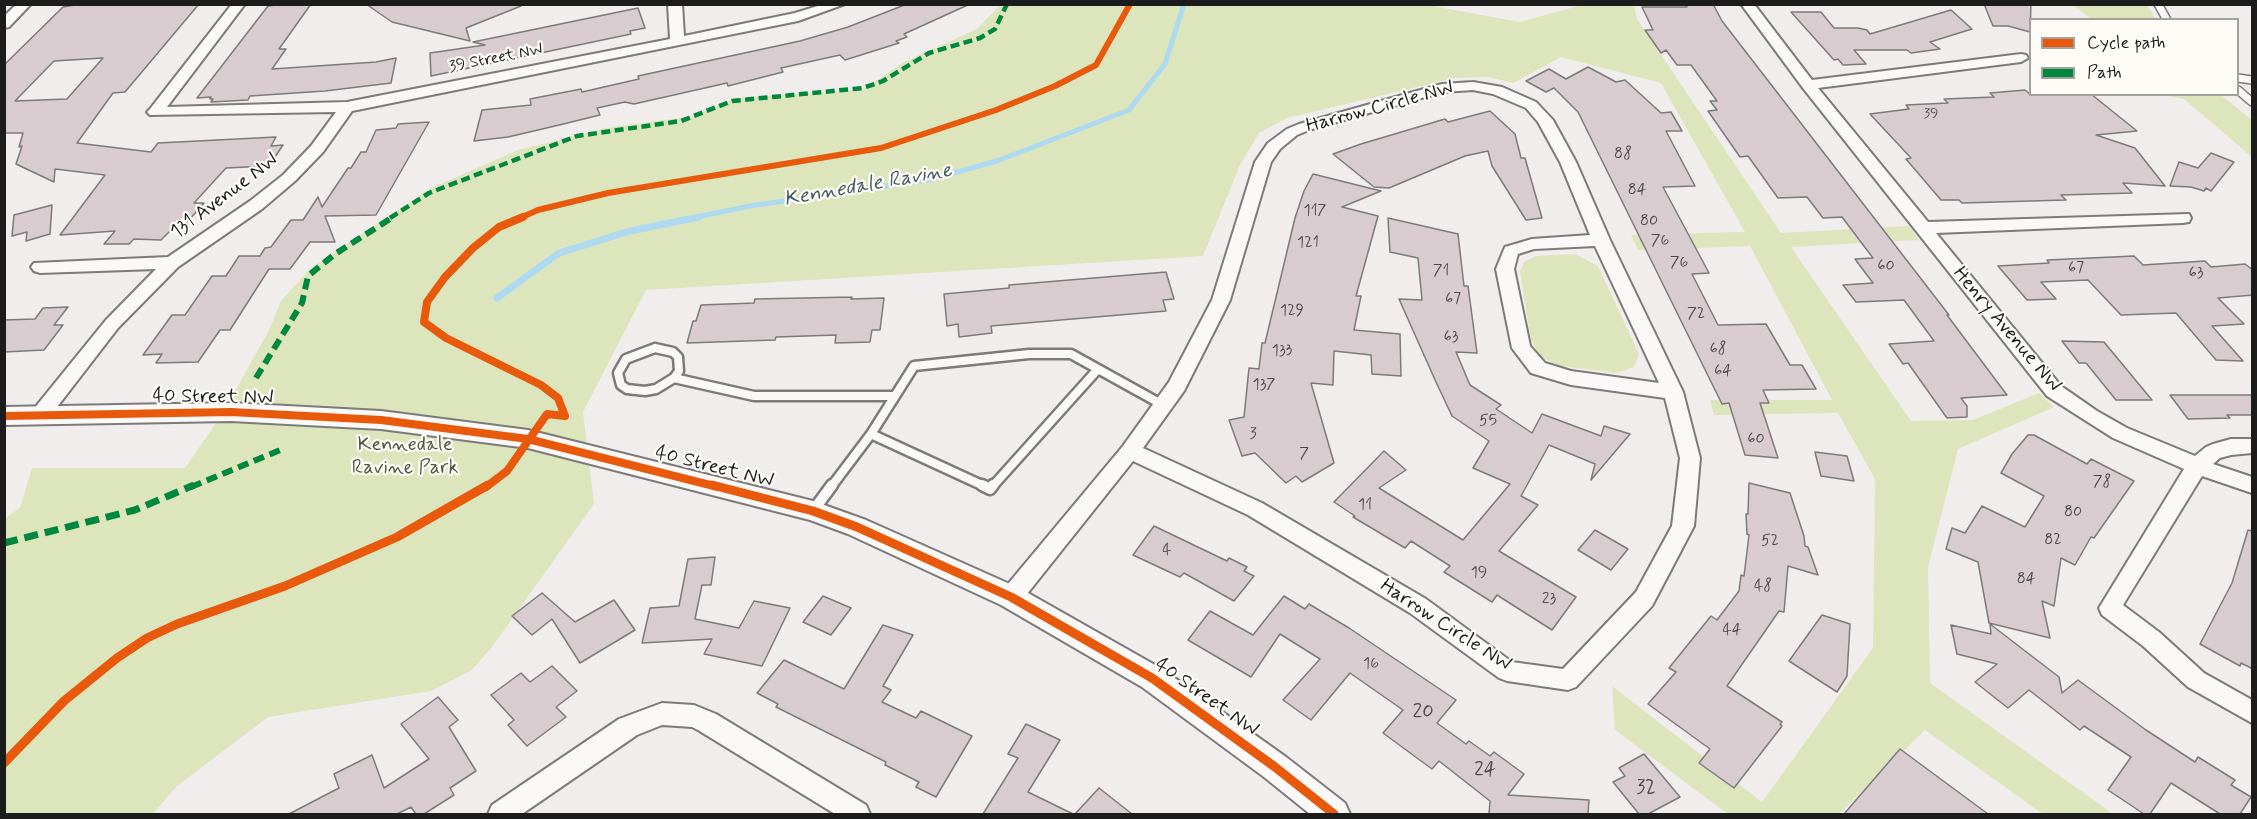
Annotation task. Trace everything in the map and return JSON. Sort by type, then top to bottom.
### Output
[{"type":"street","name":"39 Street NW","points":[[239,4],[155,112],[347,107],[798,17],[839,4]]},
{"type":"street","points":[[675,4],[677,42]]},
{"type":"street","name":"Henry Avenue NW","points":[[1747,4],[1808,85],[2054,391],[2101,423],[2197,466],[2253,485]]},
{"type":"street","points":[[4,6],[24,5]]},
{"type":"street","points":[[4,24],[24,5]]},
{"type":"street","points":[[1808,85],[2021,58]]},
{"type":"street","name":"Harrow Circle NW","points":[[1011,597],[1131,451],[1177,386],[1221,300],[1267,153],[1281,139],[1304,127],[1451,87],[1484,87],[1510,94],[1531,105],[1545,120],[1568,162],[1601,240],[1673,392],[1690,458],[1683,526],[1644,599],[1568,680],[1507,671],[1418,606],[1255,509],[1131,451]]},
{"type":"street","name":"131 Avenue NW","points":[[40,415],[112,324],[172,263],[256,205],[289,178],[317,149],[347,107]]},
{"type":"street","points":[[1922,228],[2183,218]]},
{"type":"street","points":[[1601,240],[1532,244],[1511,251],[1505,269],[1521,348],[1538,368],[1571,378],[1673,392]]},
{"type":"street","name":"131 Avenue NW","points":[[40,267],[172,263]]},
{"type":"street","name":"40 Street NW","points":[[4,416],[231,412],[381,420],[528,440],[769,498],[813,511],[858,527],[1011,597],[1152,678],[1275,767],[1334,814]]},
{"type":"street","points":[[2253,446],[2231,447],[2213,452],[2197,466],[2110,608],[2151,639],[2196,680],[2253,712]]},
{"type":"street","points":[[501,814],[628,727],[663,714],[694,716],[707,722],[857,814]]},
{"type":"lane","points":[[2158,4],[2166,18]]},
{"type":"lane","points":[[2239,91],[2253,102]]},
{"type":"lane","points":[[674,378],[679,371],[678,357],[665,349],[655,348],[626,359],[618,373],[621,385],[636,391],[656,389],[674,378],[754,396],[895,396]]},
{"type":"lane","points":[[813,511],[871,434],[914,366],[1029,354],[1071,354],[1163,405]]},
{"type":"lane","points":[[871,434],[990,489],[1098,369]]},
{"type":"green space","name":"Kennedale Ravine Park","points":[[1422,4],[1520,22],[1582,5],[1634,5],[1637,19],[1781,233],[1909,226],[1919,240],[1791,247],[1911,421],[1973,420],[2039,393],[2054,407],[1958,449],[1928,567],[1930,683],[2113,814],[2043,814],[1925,730],[1839,814],[1728,814],[1615,730],[1612,686],[1762,802],[1873,648],[1875,479],[1838,413],[1714,415],[1710,400],[1832,400],[1750,246],[1638,250],[1631,235],[1745,232],[1661,83],[1561,57],[1513,83],[1488,77],[1455,78],[1287,118],[1259,133],[1240,165],[1203,256],[646,290],[583,412],[594,504],[492,647],[472,670],[431,691],[268,717],[176,787],[153,814],[5,814],[4,519],[20,508],[32,468],[185,468],[223,413],[269,330],[281,301],[310,269],[429,189],[518,150],[606,128],[694,116],[736,98],[862,90],[904,62],[977,29],[1000,5]]},
{"type":"green space","points":[[2073,5],[2147,5],[2155,18],[2090,18]]},
{"type":"green space","points":[[2168,96],[2222,96],[2252,120],[2252,157],[2184,99]]},
{"type":"green space","points":[[1575,254],[1598,266],[1639,354],[1634,367],[1617,373],[1560,366],[1541,357],[1531,340],[1520,272],[1524,262],[1536,256]]},
{"type":"building","points":[[81,4],[199,4],[125,92],[113,93],[77,143],[151,152],[158,143],[276,137],[271,146],[283,145],[269,166],[226,168],[194,203],[204,203],[182,228],[171,230],[161,240],[134,239],[129,244],[104,244],[115,231],[60,235],[105,175],[55,169],[54,182],[16,164],[22,146],[19,147],[23,133],[4,133],[4,65],[63,7]],"holes":[[[103,58],[67,99],[15,101],[54,61]]]},
{"type":"building","points":[[311,4],[279,49],[286,49],[272,69],[376,62],[396,58],[391,83],[325,91],[250,96],[248,100],[211,102],[213,99],[210,99],[211,97],[197,98],[268,6]]},
{"type":"building","points":[[366,4],[521,4],[521,6],[466,28],[470,41],[392,22]]},
{"type":"building","points":[[907,4],[970,4],[904,34],[907,37],[896,41],[899,43],[845,60],[840,55],[781,68],[783,72],[728,86],[727,83],[634,104],[625,102],[597,108],[600,115],[508,137],[474,141],[482,110],[531,105],[530,99],[581,89],[582,92],[639,79],[638,76],[800,41],[848,27]]},
{"type":"building","points":[[1686,4],[1713,4],[1722,21],[1949,315],[1947,315],[2007,395],[1961,398],[1967,406],[1967,417],[1947,418],[1908,363],[1903,364],[1889,344],[1934,341],[1904,300],[1856,302],[1843,285],[1873,283],[1855,259],[1873,258],[1842,217],[1823,218],[1807,197],[1778,198],[1748,156],[1740,157],[1708,111],[1717,110],[1710,101],[1717,101],[1691,65],[1677,65],[1666,50],[1661,53],[1645,30],[1653,30],[1642,7],[1687,7]]},
{"type":"building","points":[[1984,4],[2031,4],[2029,32],[2008,26],[1993,26]]},
{"type":"building","points":[[638,8],[645,28],[630,31],[631,34],[431,76],[430,53],[485,45],[473,42]]},
{"type":"building","points":[[1951,10],[1972,29],[1930,42],[1940,49],[1911,53],[1907,50],[1854,50],[1866,64],[1843,65],[1838,59],[1834,60],[1791,12],[1821,12],[1834,28],[1858,28],[1867,30],[1870,34]]},
{"type":"building","points":[[1588,67],[1616,82],[1625,80],[1661,113],[1671,112],[1682,131],[1666,131],[1695,186],[1663,187],[1709,273],[1692,274],[1718,325],[1766,324],[1790,365],[1802,365],[1816,389],[1763,390],[1769,403],[1760,403],[1778,458],[1745,455],[1729,403],[1722,404],[1578,112],[1554,88],[1546,92],[1526,81],[1549,69],[1566,79]]},
{"type":"building","points":[[2025,90],[2029,96],[2093,96],[2137,131],[2096,135],[2135,148],[2165,186],[2123,183],[2132,193],[2061,195],[2066,200],[1962,203],[1959,200],[1941,200],[1906,159],[1911,158],[1870,114],[1909,109],[1906,105],[1948,103],[1944,99],[1994,97],[1990,93]]},
{"type":"building","points":[[1490,111],[1515,134],[1521,158],[1525,158],[1542,218],[1526,220],[1492,166],[1488,151],[1465,156],[1389,188],[1374,187],[1333,154],[1445,119],[1448,122]]},
{"type":"building","points":[[429,122],[376,215],[325,216],[335,242],[310,242],[290,269],[269,269],[230,330],[220,330],[198,362],[156,363],[162,354],[143,355],[172,315],[185,315],[212,276],[226,276],[239,256],[260,256],[265,248],[271,247],[291,220],[303,220],[318,197],[322,207],[348,168],[351,168],[361,152],[366,152],[376,130],[396,128],[398,124]]},
{"type":"building","points":[[2211,153],[2234,162],[2211,191],[2206,188],[2204,191],[2191,187],[2170,186],[2179,162],[2198,168]]},
{"type":"building","points":[[1313,174],[1381,191],[1342,207],[1378,216],[1356,296],[1361,296],[1354,330],[1400,334],[1401,376],[1372,374],[1371,355],[1334,351],[1333,385],[1311,383],[1334,463],[1302,482],[1296,476],[1286,483],[1255,453],[1242,456],[1229,420],[1244,417],[1249,368],[1259,369],[1262,343],[1265,343],[1295,218],[1304,191]]},
{"type":"building","points":[[52,205],[50,234],[26,241],[27,232],[12,236],[14,215]]},
{"type":"building","points":[[1388,218],[1458,234],[1464,286],[1468,286],[1477,353],[1456,352],[1470,385],[1501,405],[1496,409],[1532,433],[1542,414],[1601,436],[1604,426],[1630,434],[1591,480],[1595,464],[1549,445],[1521,496],[1538,505],[1499,551],[1576,597],[1552,630],[1497,595],[1492,602],[1444,572],[1450,566],[1411,541],[1405,548],[1353,517],[1355,516],[1334,502],[1384,451],[1406,470],[1379,488],[1463,540],[1510,484],[1473,468],[1489,441],[1452,416],[1436,382],[1399,299],[1422,300],[1418,258],[1390,252]]},
{"type":"building","points":[[2134,256],[2143,265],[2205,261],[2211,267],[2245,264],[2253,270],[2253,295],[2218,298],[2244,324],[2212,326],[2243,361],[2216,360],[2176,313],[2121,315],[2088,280],[2041,282],[2056,299],[2027,300],[1998,266],[2049,263],[2047,260]]},
{"type":"building","points":[[1166,272],[1174,299],[1163,300],[1166,311],[991,326],[992,333],[959,337],[958,324],[947,326],[944,294],[1009,288],[1009,285]]},
{"type":"building","points":[[852,297],[851,299],[884,298],[880,330],[872,330],[870,342],[835,343],[836,335],[687,343],[693,321],[696,321],[701,305],[754,303],[755,299]]},
{"type":"building","points":[[68,307],[54,325],[63,325],[44,350],[4,352],[4,320],[35,319],[43,308]]},
{"type":"building","points":[[2062,341],[2104,342],[2152,400],[2116,400],[2086,363],[2079,363]]},
{"type":"building","points":[[2170,395],[2253,395],[2253,415],[2188,419]]},
{"type":"building","points":[[2028,435],[2034,435],[2087,464],[2091,459],[2134,481],[2094,538],[2091,537],[2075,565],[2061,558],[2054,606],[2042,601],[2050,638],[1989,623],[1978,562],[1946,549],[1952,528],[1965,533],[1982,506],[2025,527],[2044,496],[2001,473],[2012,454]]},
{"type":"building","points":[[1815,452],[1847,456],[1854,481],[1821,476]]},
{"type":"building","points":[[1749,483],[1790,493],[1805,546],[1808,547],[1818,575],[1788,566],[1784,612],[1779,611],[1727,686],[1782,722],[1780,724],[1782,726],[1734,788],[1699,763],[1710,749],[1648,704],[1676,672],[1669,668],[1711,616],[1717,620],[1739,591],[1741,575],[1744,576],[1749,535],[1747,534],[1746,514],[1748,514]]},
{"type":"building","points":[[1154,526],[1227,561],[1229,558],[1247,567],[1244,571],[1254,576],[1234,601],[1184,573],[1180,577],[1133,555]]},
{"type":"building","points":[[1595,530],[1628,549],[1611,570],[1578,550]]},
{"type":"building","points":[[2248,530],[2253,531],[2253,669],[2241,663],[2240,666],[2200,644],[2232,583]]},
{"type":"building","points":[[715,557],[711,585],[702,585],[695,619],[739,628],[754,601],[790,608],[762,666],[704,654],[712,639],[642,643],[650,608],[679,606],[688,559]]},
{"type":"building","points":[[542,593],[575,622],[614,600],[635,630],[580,663],[552,619],[532,635],[512,616]]},
{"type":"building","points":[[823,596],[851,608],[831,635],[803,622]]},
{"type":"building","points":[[1284,596],[1305,609],[1309,604],[1349,628],[1456,700],[1437,723],[1466,744],[1469,741],[1490,756],[1494,752],[1524,774],[1508,795],[1589,800],[1588,814],[1489,814],[1490,801],[1439,761],[1432,769],[1383,733],[1403,710],[1350,673],[1311,720],[1283,700],[1320,659],[1280,634],[1251,677],[1188,640],[1210,611],[1253,635]]},
{"type":"building","points":[[1822,615],[1850,624],[1847,676],[1837,692],[1789,661]]},
{"type":"building","points":[[1990,624],[2059,677],[2062,693],[2078,680],[2146,730],[2195,762],[2198,757],[2235,780],[2231,785],[2251,797],[2240,814],[2220,814],[2171,783],[2150,814],[2144,814],[2108,790],[2131,757],[2084,726],[2080,730],[2029,690],[2008,708],[1975,682],[1997,664],[1957,654],[1951,625],[1991,634]]},
{"type":"building","points":[[883,625],[913,635],[883,686],[891,690],[882,702],[916,718],[921,711],[972,736],[936,797],[916,787],[919,782],[885,765],[886,762],[776,707],[778,704],[757,693],[784,660],[844,689]]},
{"type":"building","points":[[552,666],[577,691],[556,707],[566,717],[527,746],[508,725],[514,720],[491,695],[521,673],[530,682]]},
{"type":"building","points":[[438,697],[458,720],[449,727],[476,771],[450,788],[454,795],[424,814],[416,814],[411,807],[397,814],[289,814],[339,788],[334,774],[372,755],[384,788],[429,759],[401,724]]},
{"type":"building","points":[[1026,724],[1060,740],[1028,792],[1073,814],[983,814],[1018,758],[1008,754]]},
{"type":"building","points":[[1900,749],[1988,814],[1844,814]]},
{"type":"building","points":[[1644,754],[1680,797],[1648,814],[1639,814],[1613,782],[1625,776],[1619,768]]},
{"type":"building","points":[[1099,788],[1132,814],[1075,814]]},
{"type":"waterway","name":"Kennedale Ravine","points":[[692,218],[750,206],[928,180],[997,161],[1129,110],[1165,64],[1184,4]]},
{"type":"waterway","name":"Kennedale Ravine","points":[[497,298],[559,253],[630,231],[699,217]]},
{"type":"marked path","points":[[256,378],[302,303],[308,276],[335,254],[429,193],[577,136],[681,121],[732,101],[863,88],[883,81],[929,53],[980,38],[995,29],[1007,4]]},
{"type":"marked path","points":[[4,543],[135,510],[285,448]]},
{"type":"cycle path","points":[[4,763],[64,701],[117,658],[147,638],[177,624],[285,586],[397,537],[450,509],[507,471],[547,414],[565,416],[558,398],[541,385],[446,338],[424,322],[427,302],[445,277],[473,248],[499,227],[538,210],[608,193],[881,148],[996,110],[1055,86],[1096,65],[1130,4]]},
{"type":"cycle path","points":[[4,416],[231,412],[381,420],[528,439],[813,511],[857,527],[1011,597],[1152,678],[1275,767],[1334,814]]}]
